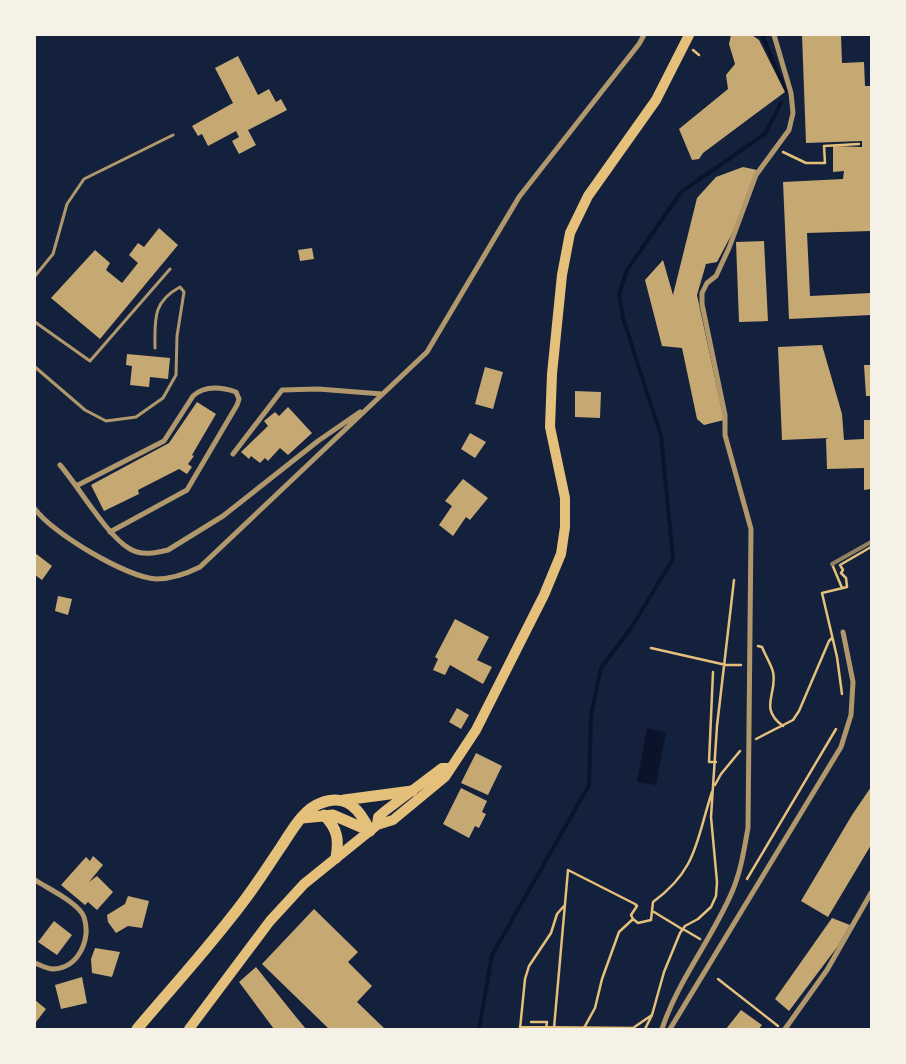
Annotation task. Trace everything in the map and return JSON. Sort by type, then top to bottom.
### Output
[{"type":"main road","points":[[189,1029],[270,921],[304,884],[374,828],[393,820],[445,777],[476,730],[544,595],[560,554],[565,527],[565,498],[550,427],[552,374],[562,275],[570,234],[588,196],[656,100],[689,35]]},
{"type":"main road","points":[[374,828],[378,817],[442,768],[450,768]]},
{"type":"main road","points":[[137,1029],[248,896],[302,818],[313,807],[322,802],[412,791]]},
{"type":"main road","points":[[343,800],[356,807],[374,828]]},
{"type":"main road","points":[[302,818],[324,814],[341,817],[374,828]]},
{"type":"main road","points":[[324,814],[335,826],[338,836],[336,858]]},
{"type":"street","points":[[35,509],[40,516],[66,537],[123,570],[155,579],[183,576],[200,567],[427,352],[519,196],[639,44],[644,35]]},
{"type":"street","points":[[662,1029],[672,1001],[732,892],[742,863],[748,828],[751,529],[726,435],[725,416],[702,304],[702,293],[707,283],[716,276],[729,248],[756,175],[789,130],[793,114],[792,93],[774,35]]},
{"type":"street","points":[[78,485],[164,440],[193,396],[199,391],[215,388],[236,392],[239,399],[237,405],[187,490],[110,532]]},
{"type":"street","points":[[233,454],[282,390],[318,389],[382,394]]},
{"type":"street","points":[[60,464],[78,485],[110,532],[130,549],[145,554],[168,550],[223,516],[318,441],[372,404]]},
{"type":"street","points":[[670,1029],[841,747],[851,715],[853,682],[843,632]]},
{"type":"street","points":[[35,880],[72,903],[84,916],[86,936],[81,954],[67,966],[52,969],[35,963]]},
{"type":"street","points":[[786,1029],[827,970],[871,893]]},
{"type":"lane","points":[[35,276],[54,254],[67,204],[84,179],[173,134]]},
{"type":"lane","points":[[35,322],[90,361],[170,268]]},
{"type":"lane","points":[[35,367],[85,410],[106,422],[136,416],[163,398],[176,375],[177,336],[184,292],[180,288],[161,301],[155,318],[155,348]]},
{"type":"path","points":[[776,149],[806,164],[825,163],[824,146],[859,144]]},
{"type":"path","points":[[842,701],[842,686],[822,593],[847,587],[846,578],[841,573],[843,570],[840,565],[871,548]]},
{"type":"path","points":[[832,564],[842,589]]},
{"type":"path","points":[[645,1029],[652,1019],[664,972],[681,928],[712,907],[716,896],[718,882],[711,817],[718,726],[734,580]]},
{"type":"path","points":[[752,742],[793,720],[800,711],[829,641],[832,638]]},
{"type":"path","points":[[762,647],[774,673],[770,711],[783,726]]},
{"type":"path","points":[[651,648],[726,665],[743,665]]},
{"type":"path","points":[[713,672],[709,762],[716,762]]},
{"type":"path","points":[[743,887],[837,727]]},
{"type":"path","points":[[554,1028],[568,870],[635,904],[636,906],[630,915],[638,923],[648,922],[651,920],[654,912],[654,902],[669,891],[683,873],[696,850],[714,788],[721,774],[742,749],[744,754]]},
{"type":"path","points":[[565,906],[557,914],[550,933],[529,966],[525,979],[520,1028],[633,1028],[652,1015]]},
{"type":"path","points":[[654,912],[701,939]]},
{"type":"path","points":[[584,1028],[595,1008],[602,979],[619,932],[633,919]]},
{"type":"path","points":[[698,945],[705,933]]},
{"type":"path","points":[[718,979],[774,1023]]},
{"type":"path","points":[[531,1022],[546,1022],[546,1028]]},
{"type":"water","points":[[647,728],[666,732],[656,785],[637,782]]},
{"type":"building","points":[[731,35],[752,35],[759,40],[785,92],[703,153],[699,159],[692,160],[679,129],[728,89],[726,75],[735,64],[729,44]]},
{"type":"building","points":[[802,35],[841,35],[842,63],[864,62],[865,86],[871,86],[871,231],[807,233],[810,296],[871,293],[871,315],[789,319],[783,182],[843,179],[844,171],[833,172],[833,146],[862,147],[862,141],[806,143]]},
{"type":"building","points":[[238,56],[258,95],[269,89],[276,102],[281,99],[287,110],[248,130],[256,145],[239,154],[232,141],[239,137],[236,131],[208,146],[202,134],[198,136],[192,126],[233,103],[215,68]]},
{"type":"building","points":[[743,167],[757,170],[734,230],[717,262],[706,264],[697,295],[724,420],[704,425],[697,419],[682,348],[662,346],[645,280],[663,260],[673,295],[697,198],[716,177]]},
{"type":"building","points":[[159,228],[178,245],[100,339],[51,298],[95,250],[110,263],[106,270],[122,283],[138,263],[129,255],[138,243],[144,247]]},
{"type":"building","points":[[764,241],[768,321],[739,322],[736,242]]},
{"type":"building","points":[[312,248],[314,259],[300,261],[298,250]]},
{"type":"building","points":[[822,345],[842,414],[844,440],[864,439],[864,420],[871,420],[871,489],[864,490],[864,468],[827,469],[826,439],[829,438],[782,440],[778,347]]},
{"type":"building","points":[[127,354],[170,358],[168,379],[150,377],[149,387],[130,385],[132,366],[126,365]]},
{"type":"building","points":[[864,365],[871,365],[871,396],[866,396]]},
{"type":"building","points":[[485,367],[503,372],[493,409],[475,404]]},
{"type":"building","points":[[575,391],[601,392],[600,418],[575,417]]},
{"type":"building","points":[[197,402],[216,414],[192,455],[194,456],[188,464],[192,467],[187,474],[179,469],[138,490],[139,494],[104,511],[91,485],[169,443]]},
{"type":"building","points":[[288,407],[312,433],[288,455],[280,448],[268,461],[265,458],[260,463],[251,456],[249,459],[241,452],[268,426],[264,421],[275,412],[279,416]]},
{"type":"building","points":[[470,433],[486,442],[475,458],[461,449]]},
{"type":"building","points":[[463,479],[488,498],[470,520],[466,517],[453,536],[439,525],[452,506],[445,501]]},
{"type":"building","points":[[35,553],[52,566],[42,580],[35,575]]},
{"type":"building","points":[[58,596],[72,599],[68,615],[55,611]]},
{"type":"building","points":[[455,619],[489,637],[477,660],[492,667],[483,684],[450,665],[445,675],[433,670],[438,659],[435,657]]},
{"type":"building","points":[[457,708],[469,715],[461,729],[449,722]]},
{"type":"building","points":[[476,753],[502,766],[488,795],[461,783]]},
{"type":"building","points":[[871,787],[871,845],[828,917],[801,901],[852,815]]},
{"type":"building","points":[[461,788],[487,801],[482,812],[486,814],[479,828],[475,826],[469,838],[443,824]]},
{"type":"building","points":[[93,856],[103,865],[89,882],[97,876],[113,892],[97,910],[88,902],[85,905],[61,885],[86,857],[90,861]]},
{"type":"building","points":[[128,896],[149,901],[142,928],[128,926],[116,933],[108,922],[107,915],[125,904]]},
{"type":"building","points":[[314,909],[358,952],[348,962],[372,986],[357,1002],[385,1029],[329,1029],[262,964]]},
{"type":"building","points":[[832,918],[850,925],[838,946],[789,1011],[775,999]]},
{"type":"building","points":[[54,921],[72,935],[57,955],[38,942]]},
{"type":"building","points":[[95,948],[120,952],[112,977],[92,973],[91,959]]},
{"type":"building","points":[[256,967],[306,1029],[274,1029],[239,982]]},
{"type":"building","points":[[82,977],[87,1003],[61,1009],[55,985]]},
{"type":"building","points":[[35,1000],[46,1009],[36,1022],[35,1021]]},
{"type":"building","points":[[741,1010],[762,1025],[759,1029],[726,1029]]},
{"type":"waterway","points":[[762,35],[786,91]]},
{"type":"waterway","points":[[479,1029],[492,955],[589,785],[591,715],[601,668],[631,628],[673,559],[661,436],[623,318],[619,294],[627,270],[681,192],[765,134],[781,103]]},
{"type":"railway","points":[[832,564],[871,542]]}]
